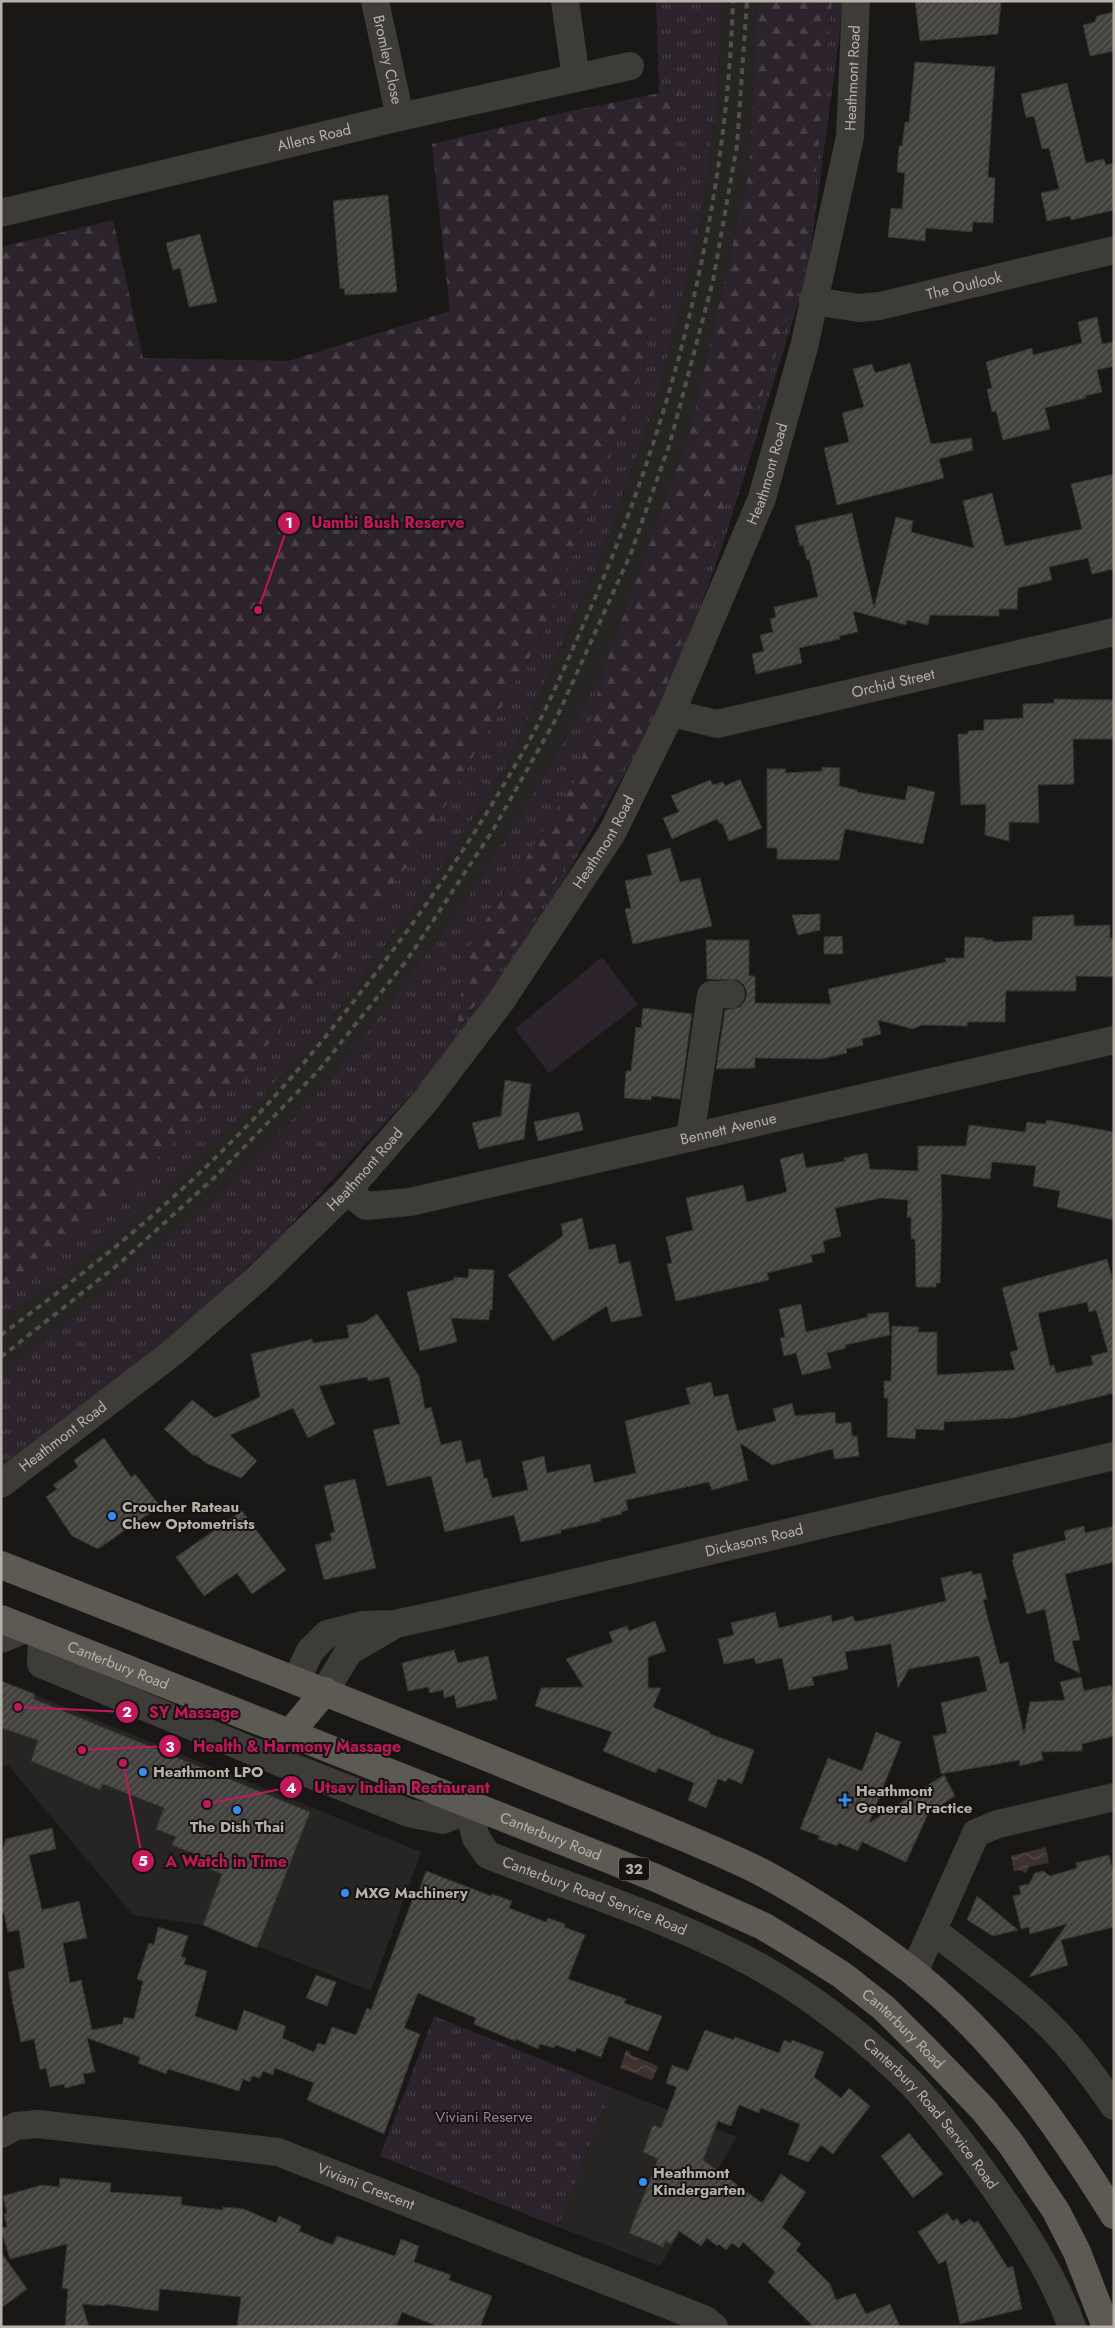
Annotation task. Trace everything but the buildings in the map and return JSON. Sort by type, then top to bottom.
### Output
[{"type":"main road","points":[[1,1565],[325,1691],[691,1840],[759,1872],[826,1910],[914,1972],[976,2031],[1033,2094],[1060,2131],[1114,2215]]},
{"type":"main road","name":"Canterbury Road","points":[[1,1619],[23,1634],[290,1733],[656,1878],[763,1926],[842,1975],[884,2008],[983,2109],[1017,2152],[1060,2219],[1077,2252],[1106,2327]]},
{"type":"main road","points":[[290,1733],[296,1681]]},
{"type":"main road","points":[[290,1733],[325,1691]]},
{"type":"street","name":"Bromley Close","points":[[375,1],[400,117]]},
{"type":"street","points":[[565,1],[576,78]]},
{"type":"street","name":"Heathmont Road","points":[[1,1484],[172,1353],[259,1277],[347,1191],[426,1100],[501,1002],[612,833],[671,713],[762,498],[804,347],[850,137],[856,1]]},
{"type":"street","name":"Allens Road","points":[[1,213],[400,117],[630,66]]},
{"type":"street","name":"The Outlook","points":[[813,301],[859,308],[880,306],[1114,250]]},
{"type":"street","name":"Orchid Street","points":[[671,713],[717,724],[1114,632]]},
{"type":"street","points":[[690,1138],[711,995],[731,994]]},
{"type":"street","name":"Bennett Avenue","points":[[347,1191],[366,1206],[410,1202],[1114,1040]]},
{"type":"street","name":"Dickasons Road","points":[[327,1634],[362,1625],[395,1624],[1114,1456]]},
{"type":"street","name":"Dickasons Road","points":[[325,1691],[349,1651],[395,1624]]},
{"type":"street","points":[[23,1634],[41,1664],[279,1762],[409,1813],[438,1820],[457,1814],[468,1803]]},
{"type":"street","points":[[296,1681],[310,1651],[327,1634],[349,1651]]},
{"type":"street","points":[[279,1762],[290,1733]]},
{"type":"street","points":[[914,1972],[934,1931],[976,1833],[998,1824],[1114,1797]]},
{"type":"street","name":"Canterbury Road Service Road","points":[[468,1803],[476,1838],[488,1855],[627,1908],[732,1952],[796,1990],[825,2010],[876,2052],[910,2083],[948,2125],[991,2184],[1046,2267],[1072,2327]]},
{"type":"street","points":[[934,1931],[1022,2000],[1048,2024],[1092,2074],[1114,2106]]},
{"type":"street","name":"Viviani Crescent","points":[[1,2134],[16,2126],[38,2124],[278,2152],[706,2320],[714,2327]]},
{"type":"shaded area","points":[[722,1],[757,1],[749,172],[691,427],[603,671],[542,780],[458,913],[330,1080],[223,1191],[105,1292],[1,1375],[1,1321],[110,1239],[252,1108],[328,1023],[434,879],[508,763],[597,566],[656,402],[700,226],[718,93]]},
{"type":"shaded area","points":[[1,1681],[421,1852],[371,1991],[203,1925],[133,1915],[8,1765],[1,1766]]},
{"type":"shaded area","name":"Heathmont Kindergarten","points":[[612,2088],[737,2137],[660,2266],[558,2227]]},
{"type":"green space","points":[[656,1],[722,1],[718,93],[700,226],[656,402],[597,566],[508,763],[434,879],[328,1023],[252,1108],[110,1239],[1,1321],[1,1298],[55,1258],[248,1070],[420,850],[546,628],[644,364],[680,90],[659,93]]},
{"type":"green space","points":[[757,1],[832,1],[808,257],[661,701],[524,935],[457,1031],[466,952],[577,778],[603,671],[691,427],[749,172]]},
{"type":"green space","points":[[832,1],[842,1],[840,31],[807,275],[723,544],[666,702],[541,919],[473,1019],[431,1073],[278,1239],[160,1348],[1,1466],[1,1375],[105,1292],[223,1191],[330,1080],[458,913],[542,780],[603,671],[577,778],[466,952],[458,1030],[524,935],[661,701],[808,257]]},
{"type":"green space","points":[[680,89],[644,364],[546,628],[420,850],[248,1070],[55,1258],[1,1298],[1,247],[113,220],[143,358],[288,361],[450,311],[432,144],[566,112]]},
{"type":"green space","points":[[602,957],[638,1005],[549,1073],[515,1029]]},
{"type":"green space","name":"Viviani Reserve","points":[[434,2016],[612,2088],[558,2227],[380,2156]]},
{"type":"water","points":[[1046,1847],[1049,1863],[1029,1867],[1026,1873],[1019,1870],[1014,1871],[1011,1856]]},
{"type":"water","points":[[626,2050],[631,2055],[658,2066],[653,2079],[651,2080],[620,2068]]},
{"type":"railway","points":[[1,1335],[63,1289],[153,1215],[210,1163],[286,1084],[361,992],[406,932],[470,839],[528,743],[560,679],[618,541],[646,466],[669,391],[690,314],[706,237],[719,159],[728,80],[733,1]]},
{"type":"railway","points":[[1,1357],[120,1263],[215,1177],[319,1070],[407,960],[493,830],[557,717],[631,553],[670,443],[713,281],[737,145],[747,1]]},
{"type":"place","name":"Uambi Bush Reserve","points":[[258,610]]},
{"type":"place","name":"Croucher Rateau Chew Optometrists","points":[[112,1516]]},
{"type":"place","name":"SY Massage","points":[[18,1707]]},
{"type":"place","name":"Health & Harmony Massage","points":[[82,1750]]},
{"type":"place","name":"A Watch in Time","points":[[123,1763]]},
{"type":"place","name":"Heathmont LPO","points":[[143,1772]]},
{"type":"place","name":"Heathmont General Practice","points":[[845,1800]]},
{"type":"place","name":"Utsav Indian Restaurant","points":[[207,1804]]},
{"type":"place","name":"The Dish Thai","points":[[237,1810]]},
{"type":"place","name":"MXG Machinery","points":[[345,1893]]},
{"type":"place","name":"Heathmont Kindergarten","points":[[643,2182]]}]
